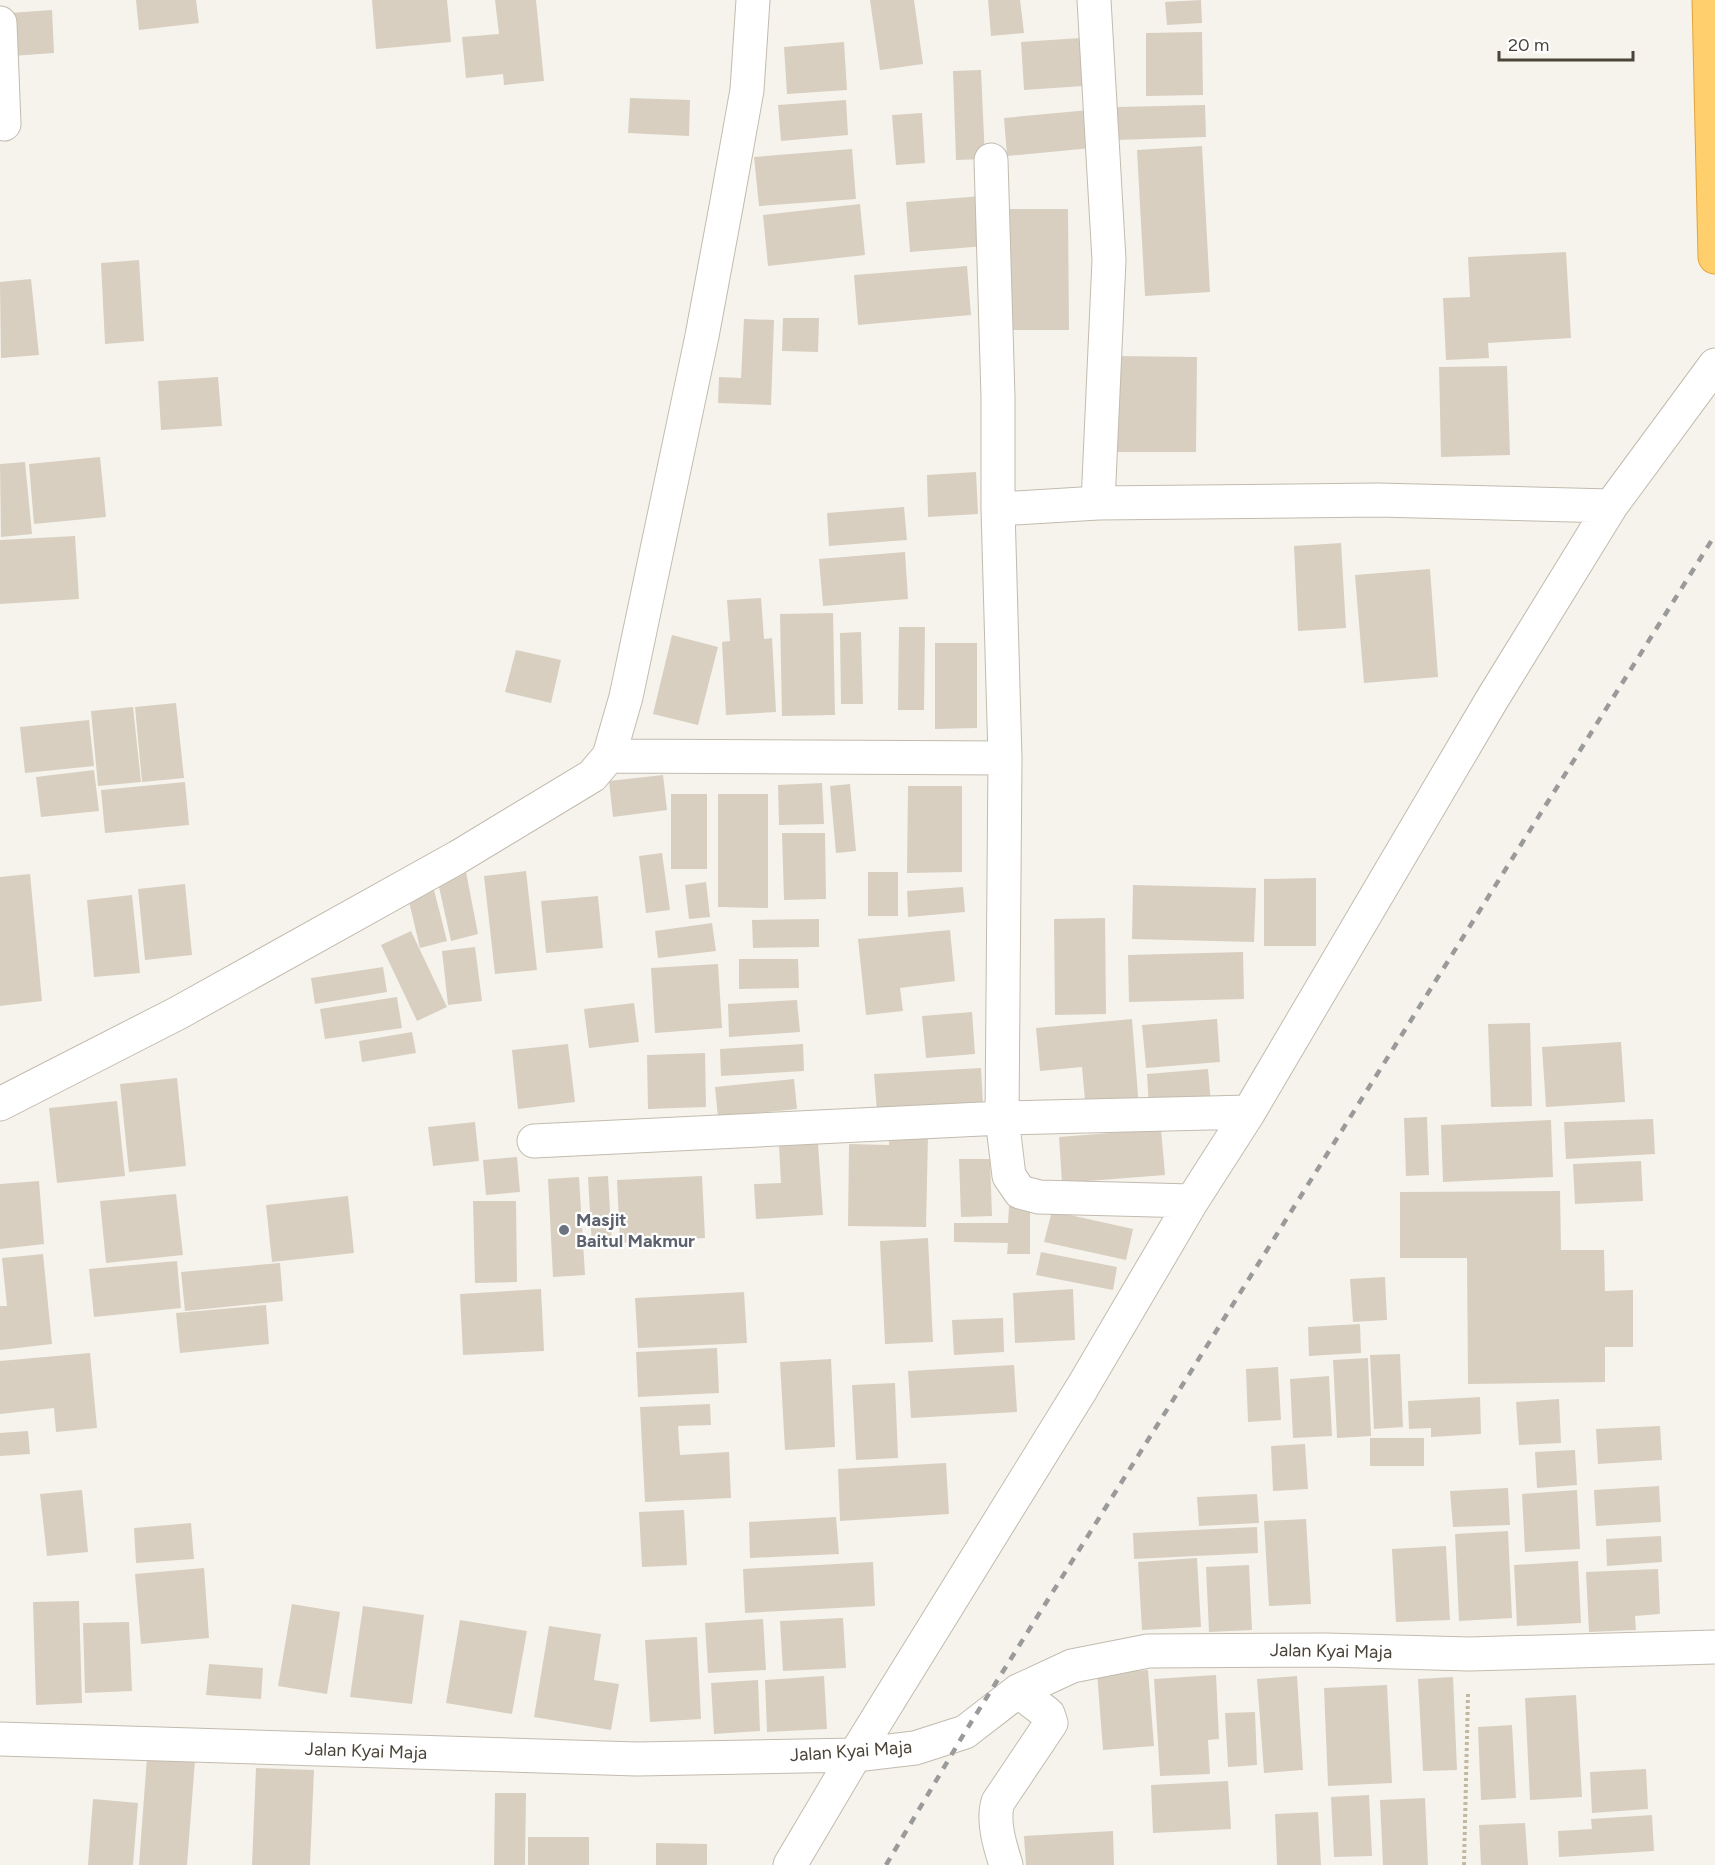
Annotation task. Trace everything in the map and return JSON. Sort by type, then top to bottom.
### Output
[{"type":"highway","points":[[1709,0],[1715,257]]},
{"type":"street","points":[[0,1104],[178,1013],[458,857],[592,776],[609,756],[626,697],[705,324],[747,90],[753,0]]},
{"type":"street","points":[[1094,0],[1109,261],[1098,503]]},
{"type":"street","points":[[0,22],[4,124]]},
{"type":"street","points":[[991,160],[1005,758],[1002,1118],[1009,1176],[1020,1192],[1039,1197],[1192,1201]]},
{"type":"street","points":[[790,1865],[855,1755],[1082,1388],[1192,1201],[1249,1112],[1485,712],[1611,506],[1715,365]]},
{"type":"street","points":[[998,509],[1098,503],[1378,500],[1611,506]]},
{"type":"street","points":[[609,756],[1005,758]]},
{"type":"street","points":[[534,1141],[1002,1118],[1249,1112]]},
{"type":"street","name":"Jalan Kyai Maja","points":[[0,1739],[637,1759],[855,1755],[915,1748],[965,1732],[1018,1691],[1072,1666],[1148,1651],[1325,1650],[1469,1654],[1715,1647]]},
{"type":"street","points":[[1006,1865],[996,1822],[996,1808],[1051,1723],[1048,1714],[1018,1691]]},
{"type":"path","points":[[1464,1865],[1469,1654]]},
{"type":"building","points":[[136,0],[196,0],[199,23],[139,30]]},
{"type":"building","points":[[372,0],[447,0],[451,42],[376,49]]},
{"type":"building","points":[[495,0],[536,0],[544,81],[504,85],[503,74],[466,78],[462,37],[499,34]]},
{"type":"building","points":[[870,0],[914,0],[923,64],[880,70]]},
{"type":"building","points":[[988,0],[1020,0],[1024,33],[991,36]]},
{"type":"building","points":[[1201,0],[1202,23],[1167,25],[1165,2]]},
{"type":"building","points":[[52,10],[54,53],[12,56],[10,13]]},
{"type":"building","points":[[1202,32],[1203,95],[1146,96],[1146,33]]},
{"type":"building","points":[[1080,38],[1083,86],[1024,90],[1021,42]]},
{"type":"building","points":[[844,42],[847,90],[787,94],[784,47]]},
{"type":"building","points":[[981,70],[985,159],[956,160],[953,71]]},
{"type":"building","points":[[630,98],[690,100],[689,136],[628,133]]},
{"type":"building","points":[[846,100],[848,135],[781,141],[778,105]]},
{"type":"building","points":[[1205,105],[1206,137],[1116,140],[1116,107]]},
{"type":"building","points":[[1089,110],[1092,148],[1007,156],[1004,118]]},
{"type":"building","points":[[922,113],[925,163],[896,165],[892,115]]},
{"type":"building","points":[[1202,146],[1210,292],[1145,296],[1137,150]]},
{"type":"building","points":[[852,149],[856,199],[759,206],[754,157]]},
{"type":"building","points":[[982,196],[986,246],[910,252],[906,202]]},
{"type":"building","points":[[860,204],[865,255],[768,266],[763,215]]},
{"type":"building","points":[[1006,209],[1068,209],[1069,330],[1007,330]]},
{"type":"building","points":[[1566,252],[1571,338],[1488,343],[1489,358],[1446,360],[1443,298],[1470,297],[1468,257]]},
{"type":"building","points":[[139,260],[144,341],[105,344],[101,263]]},
{"type":"building","points":[[967,266],[971,315],[858,325],[854,275]]},
{"type":"building","points":[[31,279],[39,355],[1,358],[0,282]]},
{"type":"building","points":[[783,318],[819,318],[818,352],[782,351]]},
{"type":"building","points":[[744,319],[774,320],[771,405],[718,403],[719,377],[741,378]]},
{"type":"building","points":[[1115,356],[1197,357],[1196,452],[1115,452]]},
{"type":"building","points":[[1507,366],[1510,455],[1441,457],[1439,367]]},
{"type":"building","points":[[218,377],[222,426],[161,430],[158,381]]},
{"type":"building","points":[[100,457],[106,517],[34,524],[29,464]]},
{"type":"building","points":[[25,462],[32,534],[1,537],[0,464]]},
{"type":"building","points":[[976,472],[978,514],[928,517],[927,475]]},
{"type":"building","points":[[904,507],[907,540],[829,546],[827,513]]},
{"type":"building","points":[[75,536],[79,599],[0,604],[0,540]]},
{"type":"building","points":[[1341,543],[1346,628],[1298,631],[1294,546]]},
{"type":"building","points":[[905,552],[908,599],[823,606],[819,559]]},
{"type":"building","points":[[1430,569],[1438,677],[1364,683],[1355,575]]},
{"type":"building","points":[[761,598],[764,639],[772,638],[776,712],[726,715],[722,642],[730,641],[727,600]]},
{"type":"building","points":[[833,613],[835,715],[782,716],[780,614]]},
{"type":"building","points":[[899,627],[925,627],[924,710],[898,710]]},
{"type":"building","points":[[861,632],[863,704],[841,704],[840,633]]},
{"type":"building","points":[[672,635],[718,647],[698,725],[653,714]]},
{"type":"building","points":[[935,643],[977,643],[977,728],[935,729]]},
{"type":"building","points":[[516,650],[561,660],[551,703],[505,692]]},
{"type":"building","points":[[176,703],[184,778],[142,782],[135,707]]},
{"type":"building","points":[[133,707],[141,782],[98,786],[91,711]]},
{"type":"building","points":[[89,720],[94,766],[25,773],[20,727]]},
{"type":"building","points":[[94,770],[99,811],[41,817],[36,777]]},
{"type":"building","points":[[663,775],[667,810],[613,817],[609,781]]},
{"type":"building","points":[[185,782],[189,825],[105,833],[101,790]]},
{"type":"building","points":[[822,783],[824,824],[779,825],[778,785]]},
{"type":"building","points":[[850,784],[856,851],[836,853],[830,786]]},
{"type":"building","points":[[908,786],[962,786],[962,872],[907,873]]},
{"type":"building","points":[[671,794],[707,794],[707,869],[671,869]]},
{"type":"building","points":[[718,794],[768,794],[768,908],[718,907]]},
{"type":"building","points":[[782,833],[825,833],[826,899],[784,900]]},
{"type":"building","points":[[662,853],[670,910],[646,913],[639,856]]},
{"type":"building","points":[[526,871],[537,970],[495,974],[484,876]]},
{"type":"building","points":[[466,872],[478,934],[451,941],[437,878]]},
{"type":"building","points":[[868,872],[898,872],[898,916],[868,916]]},
{"type":"building","points":[[30,874],[42,1001],[0,1006],[0,877]]},
{"type":"building","points":[[1316,878],[1316,946],[1264,946],[1264,879]]},
{"type":"building","points":[[706,882],[710,917],[689,919],[685,885]]},
{"type":"building","points":[[185,884],[192,955],[145,960],[138,889]]},
{"type":"building","points":[[1133,885],[1256,888],[1254,942],[1132,939]]},
{"type":"building","points":[[433,886],[447,941],[420,948],[407,893]]},
{"type":"building","points":[[963,887],[965,912],[908,917],[907,891]]},
{"type":"building","points":[[132,895],[140,973],[94,977],[87,900]]},
{"type":"building","points":[[598,896],[603,948],[546,953],[541,901]]},
{"type":"building","points":[[1105,918],[1106,1014],[1055,1015],[1054,919]]},
{"type":"building","points":[[819,919],[819,947],[753,948],[752,920]]},
{"type":"building","points":[[712,923],[716,951],[658,958],[655,931]]},
{"type":"building","points":[[950,930],[955,981],[900,988],[903,1011],[866,1015],[858,939]]},
{"type":"building","points":[[411,931],[447,1007],[417,1021],[381,945]]},
{"type":"building","points":[[475,947],[482,1001],[448,1005],[442,951]]},
{"type":"building","points":[[1243,952],[1244,999],[1129,1002],[1128,955]]},
{"type":"building","points":[[739,959],[798,959],[799,988],[739,989]]},
{"type":"building","points":[[718,964],[722,1028],[655,1033],[651,968]]},
{"type":"building","points":[[383,967],[387,992],[315,1004],[311,978]]},
{"type":"building","points":[[397,997],[402,1028],[325,1039],[320,1009]]},
{"type":"building","points":[[797,1000],[800,1032],[729,1037],[728,1004]]},
{"type":"building","points":[[634,1003],[639,1042],[589,1048],[584,1009]]},
{"type":"building","points":[[972,1012],[975,1054],[926,1058],[922,1016]]},
{"type":"building","points":[[1132,1019],[1139,1108],[1086,1112],[1082,1067],[1040,1071],[1036,1028]]},
{"type":"building","points":[[1217,1019],[1220,1062],[1146,1068],[1142,1025]]},
{"type":"building","points":[[1530,1023],[1532,1106],[1491,1107],[1488,1024]]},
{"type":"building","points":[[412,1032],[416,1053],[362,1062],[359,1041]]},
{"type":"building","points":[[1621,1042],[1625,1102],[1546,1107],[1542,1047]]},
{"type":"building","points":[[568,1044],[575,1102],[518,1109],[512,1050]]},
{"type":"building","points":[[803,1044],[804,1071],[721,1076],[720,1049]]},
{"type":"building","points":[[705,1053],[706,1107],[648,1109],[647,1055]]},
{"type":"building","points":[[981,1068],[983,1105],[877,1112],[874,1074]]},
{"type":"building","points":[[1208,1069],[1211,1104],[1149,1108],[1147,1074]]},
{"type":"building","points":[[177,1078],[186,1166],[129,1172],[120,1084]]},
{"type":"building","points":[[794,1079],[797,1109],[718,1117],[715,1087]]},
{"type":"building","points":[[117,1101],[125,1176],[57,1183],[49,1108]]},
{"type":"building","points":[[1427,1117],[1429,1175],[1406,1176],[1404,1118]]},
{"type":"building","points":[[1653,1119],[1655,1154],[1566,1159],[1564,1122]]},
{"type":"building","points":[[1551,1120],[1553,1177],[1443,1182],[1441,1125]]},
{"type":"building","points":[[475,1122],[479,1161],[433,1166],[428,1127]]},
{"type":"building","points":[[1161,1129],[1165,1175],[1062,1183],[1059,1137]]},
{"type":"building","points":[[889,1134],[928,1135],[926,1227],[848,1226],[849,1144],[889,1145]]},
{"type":"building","points":[[818,1144],[823,1215],[756,1219],[754,1184],[781,1183],[779,1146]]},
{"type":"building","points":[[517,1157],[520,1192],[486,1195],[483,1160]]},
{"type":"building","points":[[959,1159],[990,1159],[992,1216],[961,1217]]},
{"type":"building","points":[[1641,1161],[1643,1201],[1575,1204],[1573,1164]]},
{"type":"building","points":[[608,1176],[612,1245],[592,1247],[588,1177]]},
{"type":"building","points":[[702,1176],[705,1238],[620,1243],[617,1180]]},
{"type":"building","points":[[579,1177],[585,1275],[553,1277],[548,1179]]},
{"type":"building","points":[[39,1181],[44,1244],[0,1249],[0,1184]]},
{"type":"building","points":[[1560,1191],[1561,1250],[1604,1250],[1605,1291],[1633,1290],[1633,1347],[1605,1347],[1605,1382],[1468,1384],[1467,1258],[1400,1258],[1400,1192]]},
{"type":"building","points":[[176,1194],[183,1255],[106,1263],[100,1201]]},
{"type":"building","points":[[348,1196],[354,1253],[272,1262],[266,1205]]},
{"type":"building","points":[[473,1201],[516,1201],[517,1282],[475,1283]]},
{"type":"building","points":[[1009,1206],[1030,1207],[1030,1254],[1007,1254],[1008,1243],[954,1242],[954,1223],[1008,1223]]},
{"type":"building","points":[[1052,1211],[1133,1229],[1126,1260],[1044,1242]]},
{"type":"building","points":[[928,1238],[933,1342],[885,1344],[880,1241]]},
{"type":"building","points":[[1041,1252],[1117,1267],[1113,1290],[1036,1275]]},
{"type":"building","points":[[43,1254],[52,1344],[0,1350],[0,1306],[7,1306],[2,1258]]},
{"type":"building","points":[[177,1261],[181,1308],[94,1317],[89,1269]]},
{"type":"building","points":[[280,1263],[283,1301],[185,1311],[181,1272]]},
{"type":"building","points":[[1385,1277],[1387,1320],[1353,1322],[1350,1279]]},
{"type":"building","points":[[541,1289],[544,1351],[463,1355],[460,1294]]},
{"type":"building","points":[[1073,1289],[1075,1340],[1015,1343],[1013,1293]]},
{"type":"building","points":[[744,1292],[747,1343],[638,1348],[635,1298]]},
{"type":"building","points":[[266,1305],[269,1344],[180,1353],[176,1313]]},
{"type":"building","points":[[1003,1318],[1004,1352],[954,1355],[952,1320]]},
{"type":"building","points":[[1360,1324],[1361,1353],[1309,1356],[1308,1327]]},
{"type":"building","points":[[717,1348],[719,1393],[638,1397],[636,1352]]},
{"type":"building","points":[[90,1353],[97,1428],[56,1432],[54,1408],[0,1414],[0,1361]]},
{"type":"building","points":[[1400,1354],[1403,1427],[1374,1429],[1370,1355]]},
{"type":"building","points":[[1368,1358],[1371,1436],[1337,1438],[1333,1360]]},
{"type":"building","points":[[831,1359],[835,1447],[785,1450],[780,1362]]},
{"type":"building","points":[[1014,1365],[1017,1412],[911,1418],[908,1371]]},
{"type":"building","points":[[1278,1367],[1281,1420],[1248,1422],[1246,1369]]},
{"type":"building","points":[[1329,1376],[1332,1436],[1293,1438],[1290,1379]]},
{"type":"building","points":[[895,1383],[898,1458],[856,1460],[852,1385]]},
{"type":"building","points":[[1480,1397],[1481,1434],[1431,1437],[1431,1428],[1409,1429],[1408,1401]]},
{"type":"building","points":[[1559,1399],[1561,1443],[1519,1445],[1516,1402]]},
{"type":"building","points":[[710,1404],[711,1425],[678,1426],[680,1455],[729,1452],[731,1498],[645,1502],[640,1407]]},
{"type":"building","points":[[1660,1426],[1662,1460],[1598,1464],[1596,1429]]},
{"type":"building","points":[[28,1431],[30,1454],[0,1456],[0,1433]]},
{"type":"building","points":[[1370,1438],[1424,1438],[1424,1466],[1370,1466]]},
{"type":"building","points":[[1305,1444],[1308,1489],[1273,1491],[1271,1446]]},
{"type":"building","points":[[1575,1450],[1577,1485],[1537,1488],[1535,1452]]},
{"type":"building","points":[[946,1463],[949,1514],[840,1521],[838,1469]]},
{"type":"building","points":[[1659,1486],[1661,1522],[1596,1526],[1594,1490]]},
{"type":"building","points":[[1508,1488],[1510,1525],[1453,1527],[1450,1491]]},
{"type":"building","points":[[82,1490],[88,1552],[47,1556],[40,1494]]},
{"type":"building","points":[[1577,1490],[1580,1549],[1525,1552],[1522,1494]]},
{"type":"building","points":[[1257,1494],[1259,1523],[1199,1526],[1197,1497]]},
{"type":"building","points":[[684,1510],[687,1565],[642,1567],[639,1512]]},
{"type":"building","points":[[836,1517],[839,1554],[750,1558],[749,1522]]},
{"type":"building","points":[[1306,1519],[1311,1604],[1269,1606],[1264,1521]]},
{"type":"building","points":[[191,1523],[194,1559],[136,1563],[134,1528]]},
{"type":"building","points":[[1257,1527],[1258,1553],[1134,1559],[1133,1533]]},
{"type":"building","points":[[1508,1531],[1512,1618],[1459,1621],[1455,1534]]},
{"type":"building","points":[[1661,1536],[1662,1562],[1607,1566],[1606,1539]]},
{"type":"building","points":[[1446,1546],[1450,1620],[1396,1622],[1392,1549]]},
{"type":"building","points":[[1197,1558],[1201,1627],[1142,1630],[1138,1562]]},
{"type":"building","points":[[1578,1561],[1581,1623],[1517,1626],[1514,1565]]},
{"type":"building","points":[[873,1562],[875,1606],[745,1613],[743,1569]]},
{"type":"building","points":[[1249,1565],[1252,1630],[1209,1632],[1206,1567]]},
{"type":"building","points":[[204,1568],[209,1638],[141,1644],[135,1574]]},
{"type":"building","points":[[1658,1569],[1660,1614],[1635,1616],[1636,1630],[1589,1632],[1586,1572]]},
{"type":"building","points":[[79,1601],[82,1703],[36,1705],[33,1602]]},
{"type":"building","points":[[292,1604],[340,1612],[327,1694],[278,1686]]},
{"type":"building","points":[[363,1606],[424,1615],[412,1704],[350,1697]]},
{"type":"building","points":[[843,1618],[846,1668],[783,1671],[780,1621]]},
{"type":"building","points":[[763,1619],[766,1670],[708,1673],[705,1623]]},
{"type":"building","points":[[460,1620],[527,1631],[512,1714],[446,1703]]},
{"type":"building","points":[[129,1622],[132,1691],[85,1693],[83,1623]]},
{"type":"building","points":[[549,1626],[601,1634],[594,1680],[619,1684],[611,1730],[534,1717]]},
{"type":"building","points":[[697,1637],[701,1719],[650,1722],[645,1640]]},
{"type":"building","points":[[209,1664],[263,1668],[261,1699],[206,1695]]},
{"type":"building","points":[[1148,1670],[1154,1746],[1103,1750],[1097,1673]]},
{"type":"building","points":[[1216,1675],[1219,1739],[1208,1740],[1210,1774],[1160,1776],[1154,1679]]},
{"type":"building","points":[[824,1676],[827,1729],[767,1732],[765,1680]]},
{"type":"building","points":[[1297,1676],[1303,1770],[1264,1773],[1257,1679]]},
{"type":"building","points":[[1453,1677],[1457,1770],[1423,1771],[1418,1679]]},
{"type":"building","points":[[758,1680],[760,1731],[714,1734],[711,1683]]},
{"type":"building","points":[[1387,1685],[1392,1783],[1328,1786],[1324,1688]]},
{"type":"building","points":[[1576,1695],[1582,1797],[1530,1800],[1525,1698]]},
{"type":"building","points":[[1255,1712],[1257,1765],[1228,1767],[1225,1713]]},
{"type":"building","points":[[1512,1725],[1516,1798],[1481,1800],[1478,1727]]},
{"type":"building","points":[[147,1757],[195,1760],[187,1865],[139,1865]]},
{"type":"building","points":[[256,1768],[314,1770],[310,1865],[252,1865]]},
{"type":"building","points":[[1646,1769],[1648,1809],[1592,1813],[1590,1772]]},
{"type":"building","points":[[1228,1781],[1231,1829],[1153,1833],[1151,1785]]},
{"type":"building","points":[[495,1793],[526,1793],[525,1865],[494,1865]]},
{"type":"building","points":[[1369,1795],[1372,1856],[1334,1857],[1331,1797]]},
{"type":"building","points":[[1425,1798],[1428,1865],[1383,1865],[1380,1800]]},
{"type":"building","points":[[93,1799],[138,1803],[133,1865],[88,1865]]},
{"type":"building","points":[[1318,1812],[1321,1865],[1277,1865],[1275,1814]]},
{"type":"building","points":[[1652,1815],[1654,1851],[1559,1857],[1558,1831],[1592,1829],[1591,1819]]},
{"type":"building","points":[[1525,1823],[1528,1865],[1481,1865],[1479,1825]]},
{"type":"building","points":[[1113,1831],[1114,1865],[1026,1865],[1024,1836]]},
{"type":"building","points":[[528,1837],[589,1837],[589,1865],[528,1865]]},
{"type":"building","points":[[656,1843],[707,1844],[707,1865],[656,1865]]},
{"type":"railway","points":[[886,1865],[965,1732],[1715,535]]},
{"type":"place","name":"Masjit Baitul Makmur","points":[[564,1230]]}]
